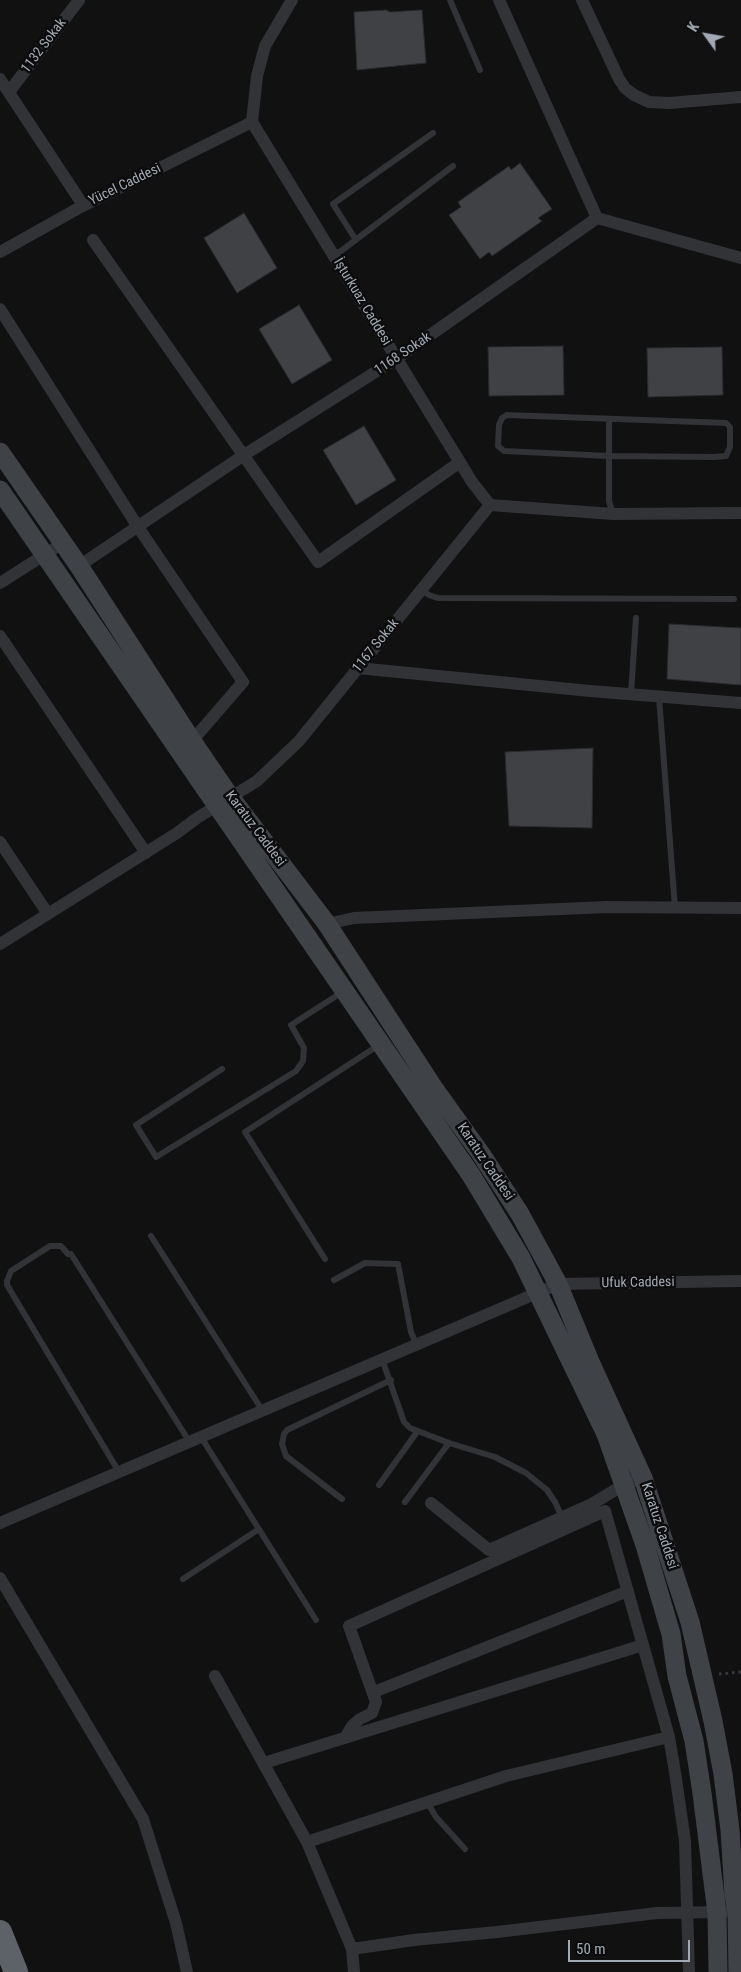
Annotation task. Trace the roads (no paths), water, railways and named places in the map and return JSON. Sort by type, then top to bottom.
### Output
[{"type":"highway","points":[[0,1932],[16,1972]]},
{"type":"street","name":"1132 Sokak","points":[[9,92],[79,0]]},
{"type":"street","points":[[252,122],[257,76],[266,46],[292,0]]},
{"type":"street","points":[[499,0],[598,218],[741,258]]},
{"type":"street","points":[[582,0],[619,79],[625,88],[634,95],[650,102],[669,103],[741,97]]},
{"type":"street","points":[[0,79],[83,205]]},
{"type":"street","name":"Yücel Caddesi","points":[[0,252],[83,205],[252,122]]},
{"type":"street","name":"İşturkuaz Caddesi","points":[[252,122],[472,482],[490,505]]},
{"type":"street","name":"1168 Sokak","points":[[79,566],[244,455],[396,359],[598,218]]},
{"type":"street","points":[[93,240],[318,562],[460,462]]},
{"type":"street","points":[[0,309],[138,527],[243,682],[192,741]]},
{"type":"street","name":"Karatuz Caddesi","points":[[0,452],[64,543],[192,741],[224,802]]},
{"type":"street","name":"Karatuz Caddesi","points":[[0,490],[44,556],[224,802],[327,924],[433,1087],[481,1154],[515,1207],[558,1284],[591,1364],[643,1478],[690,1622],[723,1774],[730,1830],[734,1895],[739,1912],[738,1972]]},
{"type":"street","points":[[490,505],[613,514],[741,513]]},
{"type":"street","name":"1167 Sokak","points":[[0,944],[257,781],[299,741],[490,505]]},
{"type":"street","points":[[0,583],[64,543]]},
{"type":"street","points":[[0,636],[146,853]]},
{"type":"street","points":[[358,668],[741,703]]},
{"type":"street","points":[[224,802],[344,991],[471,1174],[521,1258],[606,1434],[645,1545],[671,1634],[677,1676],[694,1741],[716,1913],[718,1972]]},
{"type":"street","points":[[0,842],[48,914]]},
{"type":"street","points":[[327,924],[354,918],[607,907],[741,908]]},
{"type":"street","name":"Ufuk Caddesi","points":[[0,1523],[558,1284],[741,1281]]},
{"type":"street","points":[[431,1503],[489,1550],[592,1504],[625,1484],[643,1478]]},
{"type":"street","points":[[345,1738],[352,1726],[372,1713],[376,1702],[349,1626],[605,1511],[669,1737],[685,1841],[689,1972]]},
{"type":"street","points":[[0,1578],[143,1819],[176,1922],[187,1972]]},
{"type":"street","points":[[374,1692],[628,1591]]},
{"type":"street","points":[[264,1763],[644,1645]]},
{"type":"street","points":[[215,1676],[306,1842],[352,1949],[354,1972]]},
{"type":"street","points":[[306,1842],[506,1776],[669,1737]]},
{"type":"street","points":[[352,1949],[414,1940],[657,1913],[739,1912]]},
{"type":"lane","points":[[450,0],[480,70]]},
{"type":"lane","points":[[356,240],[333,204],[433,133]]},
{"type":"lane","points":[[333,254],[342,251],[453,166]]},
{"type":"lane","points":[[507,415],[609,419],[726,422],[730,427],[730,447],[726,456],[715,457],[609,456],[504,451],[498,446],[499,425],[502,418],[507,415]]},
{"type":"lane","points":[[609,419],[609,501],[613,514]]},
{"type":"lane","points":[[422,590],[438,598],[734,599]]},
{"type":"lane","points":[[632,694],[636,618]]},
{"type":"lane","points":[[659,697],[675,908]]},
{"type":"lane","points":[[222,1069],[136,1125],[156,1157],[296,1071],[302,1062],[304,1048],[292,1025],[344,991]]},
{"type":"lane","points":[[325,1259],[245,1132],[381,1044]]},
{"type":"lane","points":[[151,1236],[262,1410]]},
{"type":"lane","points":[[119,1472],[7,1285],[6,1281],[11,1271],[50,1246],[61,1246],[70,1254],[195,1439],[259,1529],[316,1620]]},
{"type":"lane","points":[[334,1280],[365,1263],[398,1264],[411,1332],[416,1344]]},
{"type":"lane","points":[[382,1358],[404,1422],[417,1432],[495,1457],[533,1477],[551,1495],[562,1517]]},
{"type":"lane","points":[[342,1499],[286,1456],[282,1444],[284,1434],[287,1430],[391,1380]]},
{"type":"lane","points":[[379,1485],[417,1432]]},
{"type":"lane","points":[[404,1502],[449,1443]]},
{"type":"lane","points":[[183,1579],[259,1529]]},
{"type":"lane","points":[[426,1802],[436,1817],[465,1849]]}]
